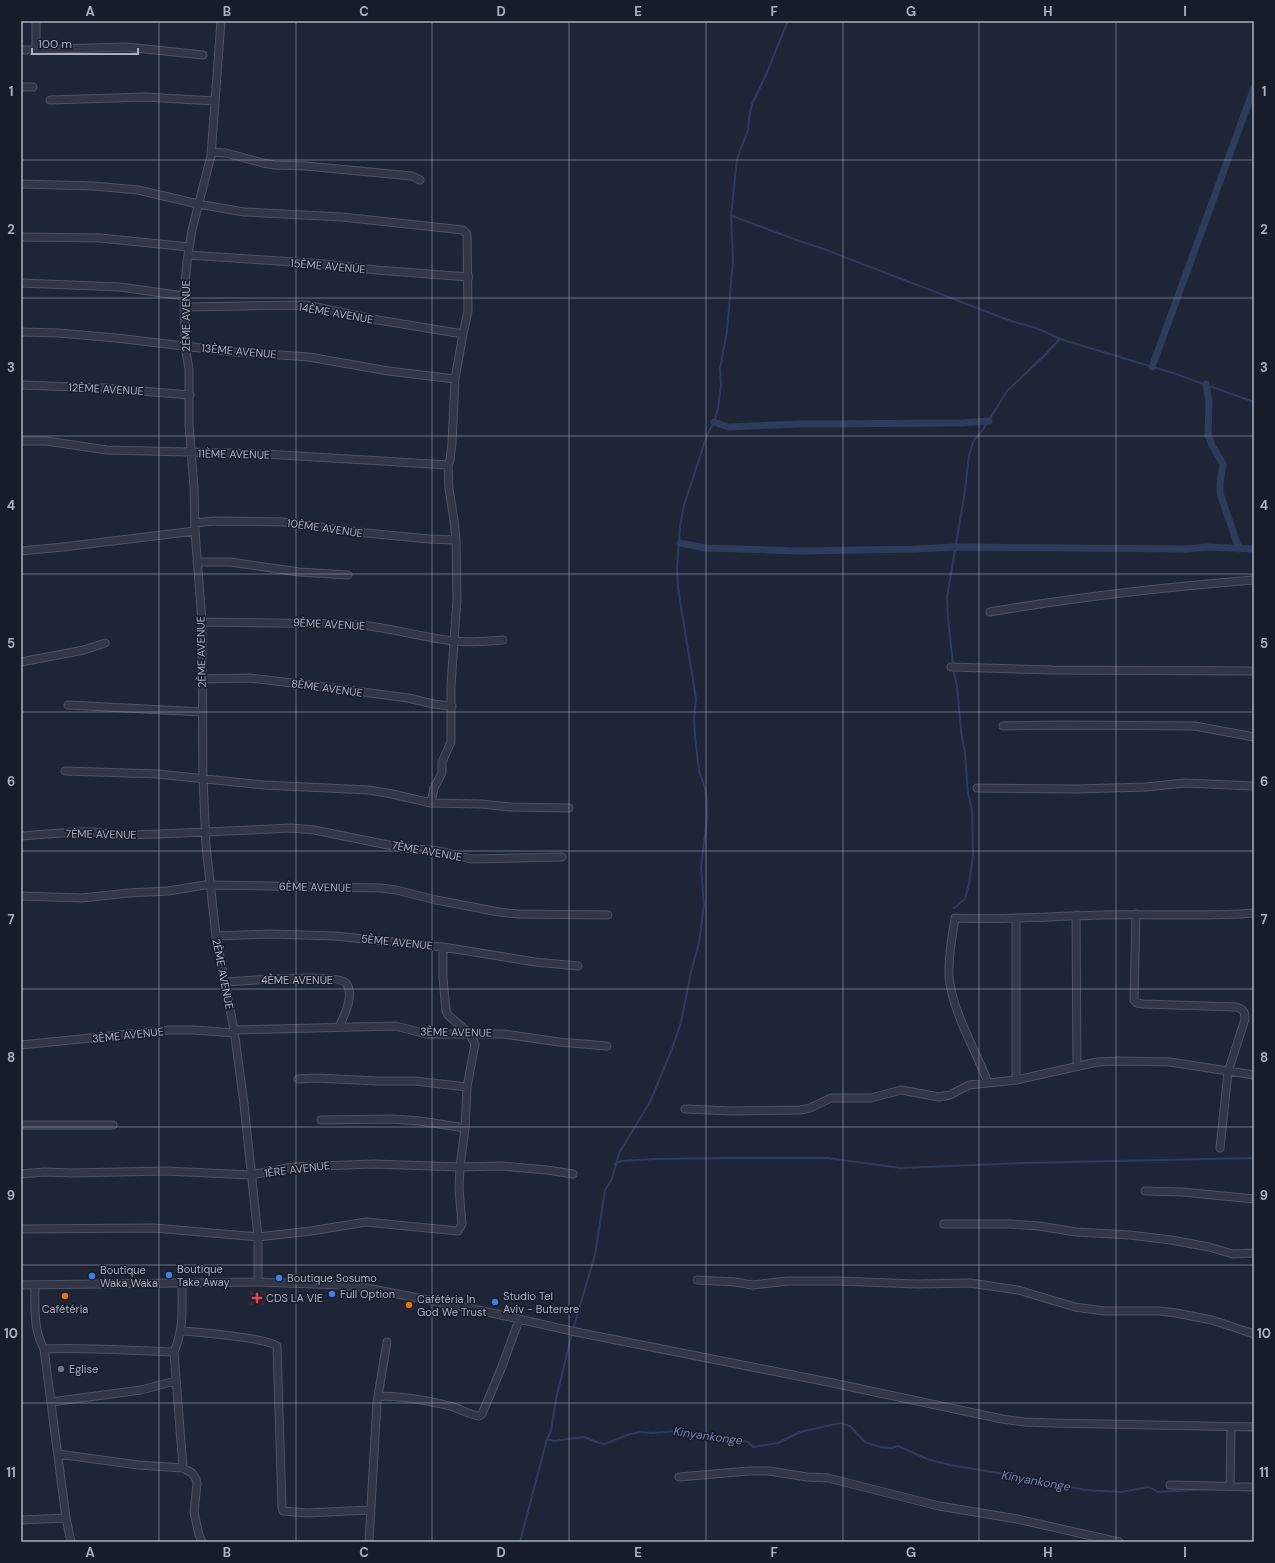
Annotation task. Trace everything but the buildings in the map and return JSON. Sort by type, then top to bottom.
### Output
[{"type":"street","points":[[36,21],[36,49]]},
{"type":"street","name":"2ÈME AVENUE","points":[[221,21],[211,152],[198,204],[188,255],[184,296],[185,346],[189,369],[194,523],[202,622],[202,712],[205,832],[216,936],[234,1032],[244,1104],[258,1237],[258,1282]]},
{"type":"street","points":[[21,50],[126,47],[203,55]]},
{"type":"street","points":[[21,87],[33,87]]},
{"type":"street","points":[[50,100],[145,97],[214,101]]},
{"type":"street","points":[[211,152],[226,153],[263,164],[412,176],[420,180]]},
{"type":"street","points":[[21,184],[80,185],[138,190],[198,204],[264,214],[342,218],[463,230],[467,234],[469,277],[468,312],[455,379],[452,443],[450,460],[448,464],[449,489],[456,540],[457,616],[454,641],[451,742],[442,762],[442,773],[434,788],[431,803]]},
{"type":"street","points":[[21,237],[100,238],[189,247]]},
{"type":"street","name":"15ÈME AVENUE","points":[[188,255],[324,264],[376,270],[469,277]]},
{"type":"street","points":[[21,283],[120,287],[184,296]]},
{"type":"street","name":"14ÈME AVENUE","points":[[185,307],[306,305],[378,320],[463,334]]},
{"type":"street","name":"13ÈME AVENUE","points":[[21,332],[59,333],[235,352],[309,357],[388,371],[455,379]]},
{"type":"street","name":"12ÈME AVENUE","points":[[21,385],[104,388],[190,396]]},
{"type":"street","name":"11ÈME AVENUE","points":[[21,441],[51,442],[107,450],[152,450],[182,451],[191,453],[322,456],[448,464]]},
{"type":"street","name":"10ÈME AVENUE","points":[[194,523],[214,521],[283,522],[366,533],[456,540]]},
{"type":"street","points":[[21,551],[195,531]]},
{"type":"street","points":[[197,562],[230,562],[299,572],[348,575]]},
{"type":"street","points":[[990,612],[1146,589],[1254,580]]},
{"type":"street","name":"9ÈME AVENUE","points":[[202,622],[269,622],[366,625],[454,641],[503,640]]},
{"type":"street","points":[[21,662],[84,650],[105,643]]},
{"type":"street","points":[[953,667],[1052,670],[1254,670]]},
{"type":"street","name":"8ÈME AVENUE","points":[[202,679],[250,678],[408,698],[432,704],[452,706]]},
{"type":"street","points":[[68,705],[202,712]]},
{"type":"street","points":[[1003,726],[1195,726],[1254,736]]},
{"type":"street","points":[[65,771],[158,774],[264,785],[375,791],[431,803],[569,808]]},
{"type":"street","points":[[977,788],[1077,789],[1184,783],[1254,786]]},
{"type":"street","name":"7ÈME AVENUE","points":[[21,836],[75,832],[94,832],[117,835],[292,828],[314,830],[403,848],[440,851],[471,859],[562,857]]},
{"type":"street","name":"6ÈME AVENUE","points":[[21,896],[82,898],[129,893],[158,892],[200,885],[388,889],[499,912],[518,914],[608,915]]},
{"type":"street","points":[[988,1083],[954,1001],[949,962],[955,918],[1016,918],[1136,914],[1205,916],[1254,913]]},
{"type":"street","points":[[1136,914],[1134,1000],[1137,1003],[1237,1007],[1242,1009],[1245,1013],[1245,1019],[1228,1072],[1220,1148]]},
{"type":"street","points":[[1076,915],[1077,1066]]},
{"type":"street","points":[[1016,918],[1016,1080]]},
{"type":"street","name":"5ÈME AVENUE","points":[[216,936],[271,934],[324,935],[443,947],[520,960],[578,966]]},
{"type":"street","points":[[21,1229],[154,1228],[258,1237],[311,1231],[366,1222],[458,1230],[462,1224],[459,1189],[465,1128],[467,1087],[475,1044],[469,1033],[448,1015],[446,1011],[443,978],[443,947]]},
{"type":"street","name":"4ÈME AVENUE","points":[[225,982],[263,979],[310,978],[339,980],[345,982],[349,987],[348,1008],[339,1027]]},
{"type":"street","name":"3ÈME AVENUE","points":[[21,1045],[169,1030],[234,1032],[396,1026],[420,1033],[504,1034],[559,1042],[607,1046]]},
{"type":"street","points":[[685,1109],[732,1111],[801,1110],[810,1108],[831,1098],[871,1098],[901,1090],[939,1097],[950,1095],[969,1085],[1016,1080],[1097,1062],[1170,1062],[1254,1075]]},
{"type":"street","points":[[298,1079],[316,1078],[416,1081],[467,1087]]},
{"type":"street","points":[[321,1120],[392,1119],[420,1121],[465,1128]]},
{"type":"street","points":[[21,1125],[113,1125]]},
{"type":"street","name":"1ÈRE AVENUE","points":[[21,1174],[44,1172],[72,1173],[166,1171],[251,1175],[293,1167],[347,1164],[460,1167],[501,1166],[573,1174]]},
{"type":"street","points":[[1145,1191],[1182,1192],[1254,1199]]},
{"type":"street","points":[[944,1224],[1010,1224],[1039,1226],[1076,1232],[1130,1235],[1164,1239],[1209,1247],[1233,1254],[1254,1253]]},
{"type":"street","points":[[697,1280],[735,1282],[752,1285],[788,1281],[917,1284],[970,1283],[1018,1290],[1076,1307],[1105,1312],[1159,1310],[1176,1313],[1212,1320],[1254,1334]]},
{"type":"street","points":[[21,1285],[258,1282],[342,1285],[367,1288],[566,1330],[1024,1422],[1254,1428]]},
{"type":"street","points":[[182,1284],[182,1323],[174,1352],[175,1381],[180,1421],[183,1468]]},
{"type":"street","points":[[34,1285],[35,1324],[39,1340],[44,1349],[66,1518],[71,1542]]},
{"type":"street","points":[[379,1396],[419,1399],[450,1406],[479,1416],[482,1414],[498,1376],[519,1320]]},
{"type":"street","points":[[181,1331],[204,1332],[256,1340],[275,1344],[277,1346],[282,1507],[284,1511],[307,1512],[370,1510]]},
{"type":"street","points":[[370,1542],[370,1510],[379,1396],[387,1342]]},
{"type":"street","points":[[44,1349],[77,1347],[174,1352]]},
{"type":"street","points":[[51,1402],[141,1390],[175,1381]]},
{"type":"street","points":[[1230,1486],[1231,1428]]},
{"type":"street","points":[[58,1454],[138,1465],[183,1468],[192,1474],[196,1479],[197,1484],[194,1512],[202,1542]]},
{"type":"street","points":[[679,1477],[749,1471],[769,1471],[807,1477],[828,1478],[939,1506],[1017,1519],[1119,1542]]},
{"type":"street","points":[[1170,1485],[1254,1487]]},
{"type":"street","points":[[21,1520],[66,1518]]},
{"type":"shaded area","name":"CDS LA VIE","points":[[250,1290],[266,1291],[265,1305],[249,1305]]},
{"type":"waterway","points":[[547,1439],[551,1431],[556,1399],[572,1333],[595,1255],[605,1190],[612,1179],[619,1153],[650,1102],[672,1049],[681,1022],[691,972],[699,943],[704,905],[701,867],[707,820],[707,802],[705,788],[699,771],[694,717],[696,699],[678,588],[677,569],[680,527],[684,505],[707,435],[714,422],[718,409],[721,385],[720,369],[727,331],[733,260],[731,216],[737,159],[748,130],[752,104],[788,21]]},
{"type":"waterway","points":[[1152,367],[1254,88]]},
{"type":"waterway","points":[[732,216],[821,248],[1011,321],[1039,329],[1060,339],[1173,373],[1254,402]]},
{"type":"waterway","points":[[954,908],[965,899],[969,884],[973,854],[972,810],[968,793],[965,753],[948,619],[947,597],[965,491],[969,455],[974,440],[982,431],[1007,391],[1060,339]]},
{"type":"waterway","points":[[1206,384],[1209,401],[1208,435],[1223,464],[1220,493],[1239,549]]},
{"type":"waterway","points":[[714,422],[728,427],[802,424],[961,423],[989,421]]},
{"type":"waterway","points":[[154,448],[190,449]]},
{"type":"waterway","points":[[680,543],[705,548],[800,551],[955,547],[1187,549],[1206,547],[1254,549]]},
{"type":"waterway","points":[[615,1164],[621,1161],[655,1159],[828,1158],[900,1168],[1022,1163],[1254,1158]]},
{"type":"waterway","name":"Kinyankonge","points":[[520,1542],[547,1439],[554,1441],[584,1437],[605,1444],[630,1434],[641,1432],[652,1433],[678,1431],[695,1436],[737,1438],[748,1442],[753,1447],[778,1443],[800,1432],[841,1423],[850,1426],[865,1442],[880,1447],[892,1448],[898,1446],[927,1459],[950,1465],[1017,1476],[1085,1490],[1121,1492],[1149,1487],[1158,1492],[1212,1489]]},
{"type":"place","name":"Boutique Take Away","points":[[169,1275]]},
{"type":"place","name":"Boutique Waka Waka","points":[[92,1276]]},
{"type":"place","name":"Boutique Sosumo","points":[[279,1278]]},
{"type":"place","name":"Full Option","points":[[332,1294]]},
{"type":"place","name":"Cafétéria","points":[[65,1296]]},
{"type":"place","name":"CDS LA VIE","points":[[257,1298]]},
{"type":"place","name":"Studio Tel Aviv - Buterere","points":[[495,1302]]},
{"type":"place","name":"Cafétéria In God We Trust","points":[[409,1305]]},
{"type":"place","name":"Eglise","points":[[61,1369]]}]
